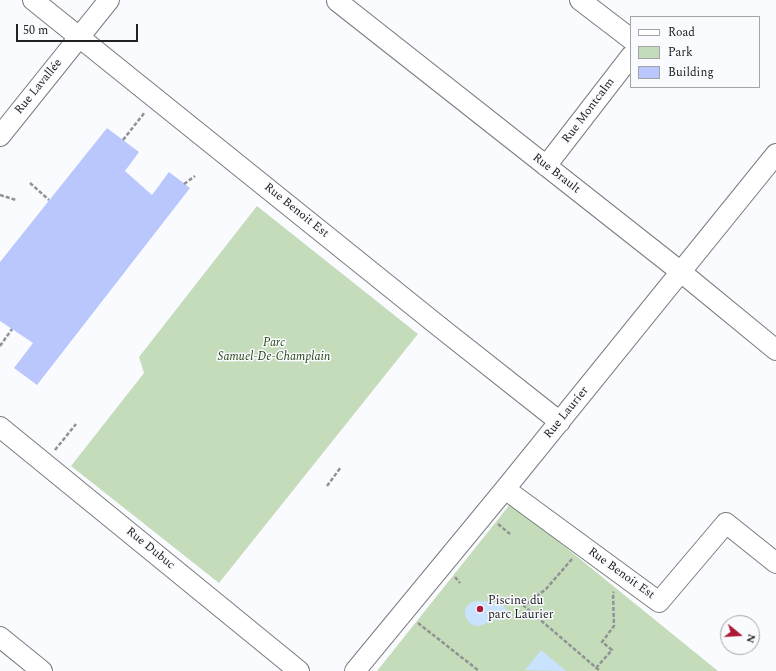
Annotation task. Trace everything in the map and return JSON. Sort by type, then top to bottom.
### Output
[{"type":"street","name":"Rue Benoit Est","points":[[33,0],[560,422]]},
{"type":"street","name":"Rue Lavallée","points":[[0,136],[109,0]]},
{"type":"street","name":"Rue Brault","points":[[338,0],[337,1],[681,272],[776,350]]},
{"type":"street","points":[[580,0],[630,37]]},
{"type":"street","name":"Rue Montcalm","points":[[546,166],[630,57]]},
{"type":"street","name":"Rue Laurier","points":[[355,671],[506,489],[776,154]]},
{"type":"street","name":"Rue Dubuc","points":[[0,427],[299,671]]},
{"type":"street","name":"Rue Benoit Est","points":[[506,489],[659,602],[726,523],[776,563]]},
{"type":"street","points":[[0,637],[42,671]]},
{"type":"path","points":[[123,140],[155,98]]},
{"type":"path","points":[[184,184],[195,176]]},
{"type":"path","points":[[30,183],[49,200]]},
{"type":"path","points":[[0,195],[16,200]]},
{"type":"path","points":[[0,346],[12,329]]},
{"type":"path","points":[[45,463],[76,424]]},
{"type":"path","points":[[327,486],[341,467]]},
{"type":"path","points":[[582,546],[546,589],[524,606],[600,671]]},
{"type":"path","points":[[596,668],[612,650],[602,642],[614,626],[615,613],[613,593],[625,577]]},
{"type":"path","points":[[404,612],[479,671]]},
{"type":"green space","name":"Parc Samuel-De-Champlain","points":[[257,206],[418,334],[219,583],[71,466],[144,373],[139,357]]},
{"type":"green space","points":[[511,503],[718,671],[377,671]]},
{"type":"water","points":[[481,601],[496,603],[505,607],[507,610],[505,618],[492,620],[478,626],[471,624],[466,618],[466,607],[472,602]]},
{"type":"water","points":[[541,650],[566,671],[525,670]]},
{"type":"building","points":[[107,128],[139,152],[125,171],[152,195],[169,172],[190,188],[37,385],[14,368],[33,343],[0,321],[0,262]]},
{"type":"place","name":"Piscine du parc Laurier","points":[[480,609]]}]
